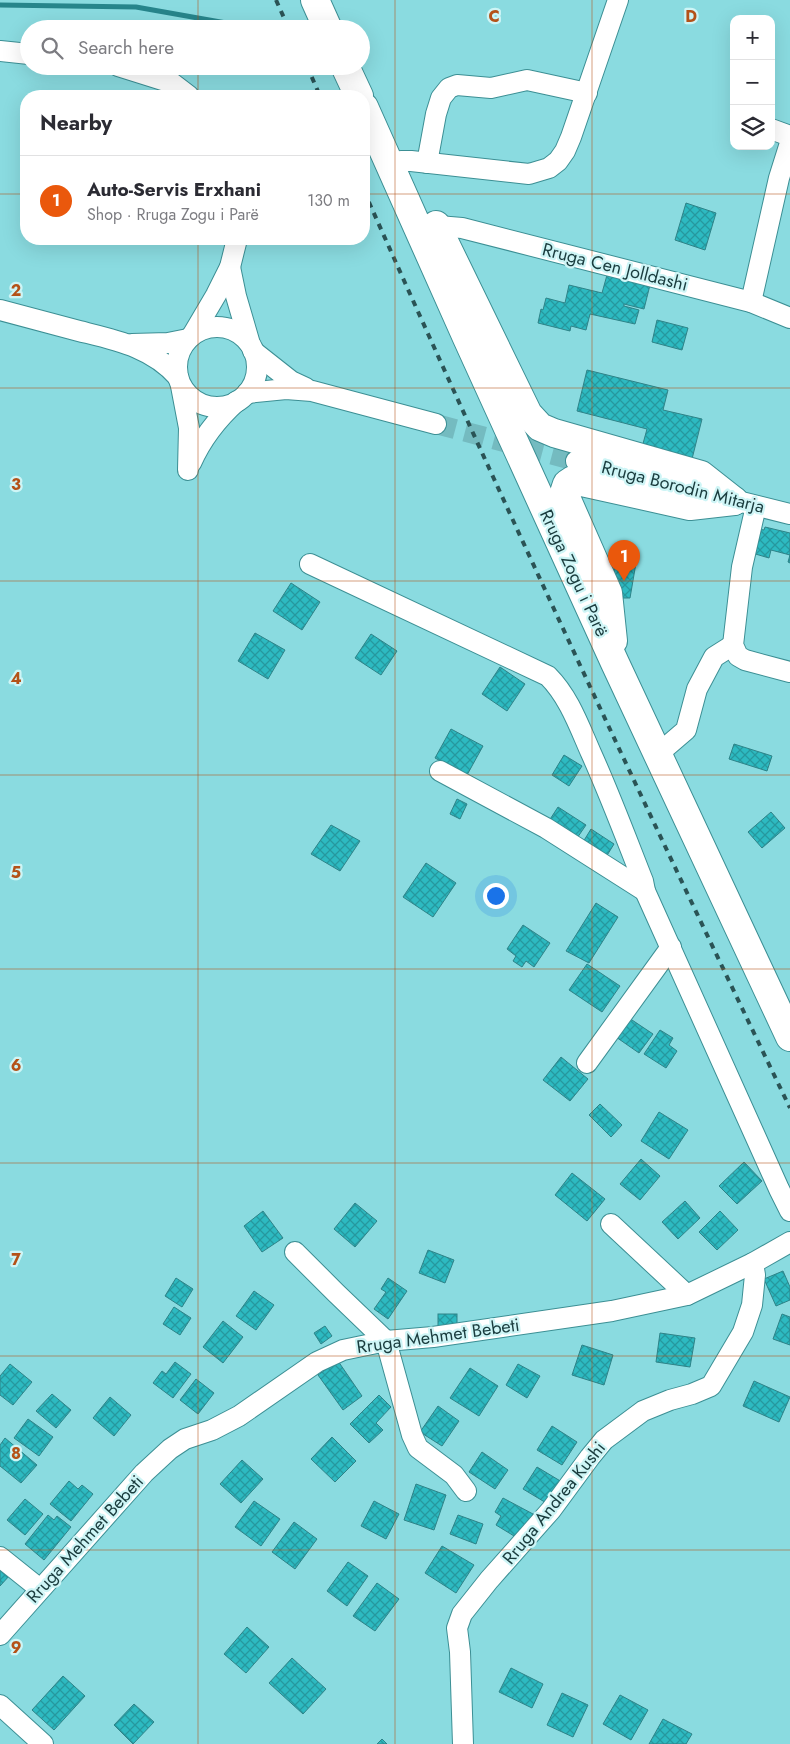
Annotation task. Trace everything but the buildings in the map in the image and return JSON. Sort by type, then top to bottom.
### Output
[{"type":"main road","points":[[316,0],[324,20]]},
{"type":"main road","points":[[350,75],[356,90]]},
{"type":"main road","name":"Rruga Zogu i Parë","points":[[370,119],[615,663],[790,1037]]},
{"type":"main road","points":[[402,192],[438,226],[528,414],[540,427],[554,433],[701,475],[745,503]]},
{"type":"main road","points":[[615,663],[608,593],[564,493],[567,484],[573,480],[690,506],[745,503]]},
{"type":"street","points":[[390,164],[402,160],[529,174],[550,168],[565,151],[587,93],[618,0]]},
{"type":"street","points":[[0,51],[20,53]]},
{"type":"street","points":[[147,75],[172,83],[181,90]]},
{"type":"street","points":[[427,162],[436,114],[441,98],[449,88],[457,85],[491,88],[526,80],[587,93]]},
{"type":"street","points":[[775,130],[790,136]]},
{"type":"street","points":[[751,302],[779,178],[790,143]]},
{"type":"street","name":"Rruga Cen Jolldashi","points":[[438,226],[462,228],[751,302],[790,318]]},
{"type":"street","points":[[230,267],[236,296],[256,360],[255,377],[243,396],[208,431],[197,449],[188,470],[189,428],[177,367],[178,357],[216,295],[230,267],[236,245]]},
{"type":"street","points":[[0,310],[130,344],[156,357],[169,367],[179,379],[186,392],[195,400],[205,405],[223,406],[243,396],[286,389],[312,391],[436,424]]},
{"type":"street","points":[[130,344],[168,343],[190,337],[203,329],[225,328],[235,331],[244,338],[252,349],[291,381],[312,391]]},
{"type":"street","name":"Rruga Borodin Mitarja","points":[[576,461],[790,514]]},
{"type":"street","points":[[745,503],[742,567],[733,645],[738,656],[745,660],[790,672]]},
{"type":"street","points":[[310,564],[548,676],[557,685],[571,708],[613,803],[643,881],[645,891],[790,1211]]},
{"type":"street","points":[[658,754],[686,730],[697,689],[714,657],[733,645]]},
{"type":"street","points":[[440,771],[546,828],[645,891]]},
{"type":"street","points":[[587,1063],[671,947]]},
{"type":"street","points":[[611,1224],[688,1295]]},
{"type":"street","name":"Rruga Mehmet Bebeti","points":[[0,1635],[144,1473],[170,1449],[185,1439],[212,1430],[240,1416],[317,1362],[343,1350],[386,1341],[433,1337],[612,1310],[688,1295],[753,1263],[790,1242]]},
{"type":"street","points":[[296,1252],[386,1341],[412,1435],[418,1448],[454,1475],[466,1491]]},
{"type":"street","name":"Rruga Andrea Kushi","points":[[463,1744],[460,1652],[457,1628],[462,1614],[489,1580],[551,1510],[604,1440],[643,1412],[670,1400],[711,1386],[743,1332],[752,1305],[755,1274],[753,1263]]},
{"type":"street","points":[[0,1557],[40,1589]]},
{"type":"street","points":[[0,1705],[43,1744]]},
{"type":"waterway","points":[[0,5],[136,7],[209,20]]},
{"type":"tunnel","points":[[436,424],[576,461]]},
{"type":"railway","points":[[276,0],[285,20]]},
{"type":"railway","points":[[311,75],[317,90]]},
{"type":"railway","points":[[370,204],[574,651],[790,1108]]},
{"type":"place","name":"Auto-Servis Erxhani","points":[[624,581]]}]
